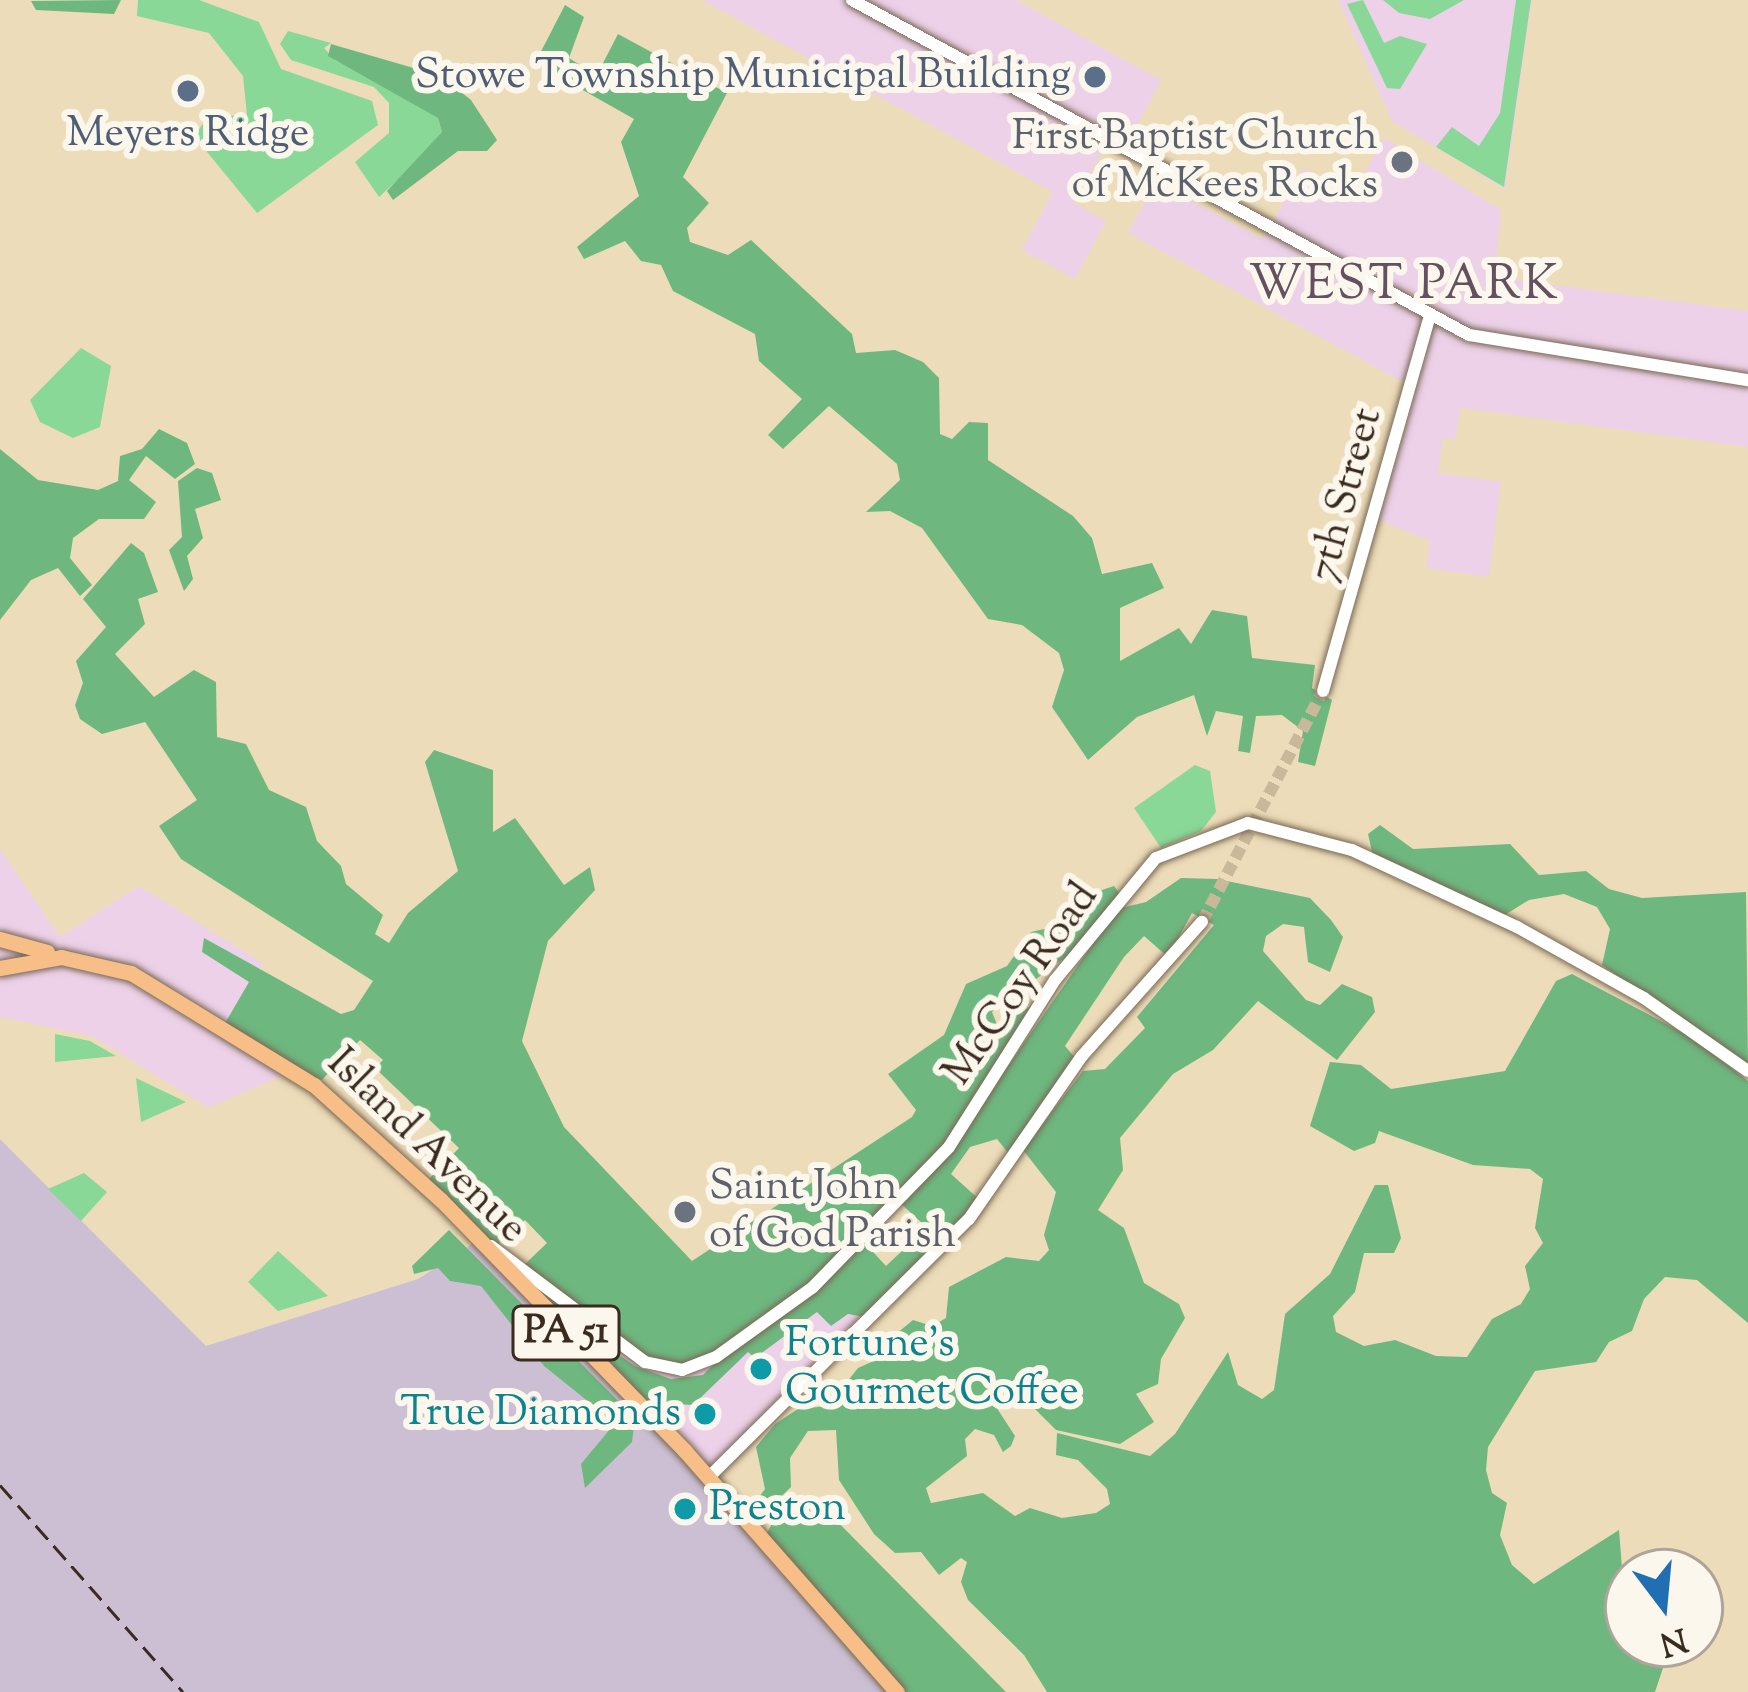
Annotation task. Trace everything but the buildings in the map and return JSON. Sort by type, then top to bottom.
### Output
[{"type":"main road","points":[[0,939],[61,957]]},
{"type":"main road","name":"Island Avenue","points":[[0,968],[61,957],[110,968],[294,1070],[480,1239],[710,1477],[897,1692]]},
{"type":"main road","name":"Island Avenue","points":[[19,962],[110,968]]},
{"type":"street","points":[[852,0],[1430,315],[1492,344],[1748,380]]},
{"type":"street","name":"7th Street","points":[[1323,692],[1430,315]]},
{"type":"street","name":"McCoy Road","points":[[480,1239],[645,1362],[682,1370],[716,1357],[813,1287],[949,1147],[1054,980],[1156,858],[1247,824],[1352,850],[1516,927],[1644,998],[1748,1071]]},
{"type":"street","points":[[710,1477],[970,1219],[1082,1057],[1202,922]]},
{"type":"shaded area","points":[[702,0],[1016,0],[1161,80],[1125,149],[1108,140],[1074,203],[1106,221],[1075,279],[1022,250],[1053,192]]},
{"type":"shaded area","points":[[1338,0],[1532,0],[1505,189],[1392,121]]},
{"type":"shaded area","points":[[1384,138],[1501,210],[1495,277],[1748,311],[1748,447],[1461,408],[1455,439],[1443,438],[1438,473],[1501,482],[1489,577],[1426,568],[1430,541],[1374,518],[1410,386],[1128,233],[1156,182],[1262,239],[1304,168],[1352,196]]},
{"type":"shaded area","points":[[0,849],[60,937],[139,886],[263,963],[223,1027],[294,1070],[209,1108],[92,1036],[0,1017]]},
{"type":"shaded area","points":[[0,1139],[206,1346],[418,1279],[480,1239],[897,1692],[0,1692]]},
{"type":"shaded area","points":[[515,1260],[555,1299],[813,1287],[882,1305],[709,1477],[504,1271]]},
{"type":"green space","points":[[121,0],[114,14],[36,10],[31,1]]},
{"type":"green space","points":[[138,0],[199,0],[259,22],[281,69],[372,101],[378,125],[257,213],[194,136],[208,117],[247,115],[243,76],[209,33],[137,16]]},
{"type":"green space","points":[[1363,0],[1384,43],[1400,36],[1427,44],[1400,89],[1387,88],[1347,4]]},
{"type":"green space","points":[[1383,0],[1464,0],[1430,19],[1399,13]]},
{"type":"green space","points":[[1516,0],[1531,0],[1504,187],[1436,147],[1452,127],[1479,146],[1500,113]]},
{"type":"green space","points":[[565,5],[584,17],[569,58],[588,70],[601,67],[618,34],[727,93],[683,177],[709,203],[687,228],[690,242],[728,255],[751,240],[852,334],[856,353],[895,350],[923,362],[939,378],[940,434],[952,439],[969,422],[988,423],[988,460],[1073,516],[1092,538],[1102,574],[1152,563],[1164,588],[1120,608],[1120,661],[1179,628],[1191,644],[1212,610],[1247,616],[1252,658],[1315,665],[1312,688],[1332,700],[1315,766],[1298,762],[1303,731],[1282,715],[1256,716],[1250,753],[1238,751],[1243,716],[1216,711],[1207,736],[1194,695],[1137,717],[1088,760],[1052,707],[1064,670],[1059,653],[1022,625],[988,619],[922,528],[890,511],[866,512],[900,480],[897,464],[829,406],[783,449],[768,435],[802,399],[759,361],[755,334],[673,291],[661,265],[641,261],[625,241],[584,259],[577,247],[639,196],[621,142],[634,119],[535,63]]},
{"type":"green space","points":[[288,31],[331,43],[324,48],[336,61],[390,84],[438,118],[442,132],[424,156],[379,197],[355,162],[389,133],[389,103],[374,87],[291,60],[280,44]]},
{"type":"green space","points":[[331,44],[441,76],[471,100],[497,140],[487,151],[458,151],[393,200],[387,191],[442,132],[438,118],[328,56]]},
{"type":"green space","points":[[81,348],[111,366],[100,427],[73,438],[40,422],[30,400]]},
{"type":"green space","points":[[159,429],[187,443],[195,464],[175,479],[146,456],[129,480],[156,502],[144,519],[99,519],[73,538],[70,558],[92,585],[80,596],[58,568],[31,580],[0,620],[0,449],[38,480],[98,490],[118,481],[120,456],[142,449]]},
{"type":"green space","points":[[197,468],[212,473],[221,500],[195,509],[203,538],[187,556],[193,579],[184,591],[169,550],[182,537],[178,481]]},
{"type":"green space","points":[[131,543],[144,553],[158,592],[138,599],[145,624],[115,654],[154,697],[194,670],[216,682],[217,737],[246,744],[269,790],[306,807],[317,841],[341,866],[346,884],[383,915],[375,934],[389,943],[408,913],[458,871],[425,762],[434,750],[493,770],[493,832],[515,818],[564,885],[590,867],[595,890],[548,941],[522,1041],[564,1127],[692,1261],[912,1117],[916,1110],[888,1074],[944,1035],[966,984],[1007,966],[1031,932],[1053,927],[1087,895],[1114,886],[1120,894],[1083,944],[992,1012],[998,1027],[1039,1001],[954,1144],[1117,909],[1146,902],[1181,878],[1217,879],[1310,898],[1331,920],[1343,937],[1330,972],[1308,962],[1304,927],[1283,924],[1266,936],[1263,951],[1306,1000],[1320,1005],[1342,984],[1372,997],[1375,1012],[1337,1060],[1258,1001],[1213,1050],[1173,1074],[1120,1138],[1123,1170],[1098,1210],[1124,1228],[1144,1283],[1179,1304],[1185,1318],[1161,1359],[1158,1384],[1136,1394],[1154,1422],[1120,1444],[1056,1430],[1032,1406],[996,1390],[989,1396],[1015,1436],[1011,1446],[1003,1452],[994,1435],[975,1429],[965,1439],[967,1456],[926,1488],[931,1503],[983,1493],[1015,1516],[1030,1508],[1062,1518],[1096,1513],[1110,1504],[1107,1489],[1078,1460],[1056,1455],[1057,1433],[1150,1456],[1175,1434],[1228,1352],[1238,1385],[1262,1399],[1274,1390],[1285,1314],[1330,1274],[1375,1185],[1388,1185],[1401,1238],[1394,1253],[1364,1253],[1355,1292],[1333,1316],[1336,1332],[1364,1346],[1395,1340],[1436,1356],[1467,1357],[1492,1319],[1521,1304],[1530,1289],[1525,1266],[1543,1243],[1535,1228],[1543,1179],[1530,1169],[1473,1165],[1379,1131],[1375,1143],[1354,1151],[1310,1126],[1330,1062],[1361,1065],[1391,1089],[1505,1071],[1556,981],[1572,974],[1693,1038],[1748,1081],[1748,1323],[1697,1280],[1665,1277],[1644,1299],[1632,1331],[1609,1342],[1596,1362],[1535,1371],[1488,1447],[1486,1470],[1492,1493],[1507,1503],[1500,1535],[1512,1565],[1534,1584],[1619,1530],[1620,1548],[1604,1548],[1604,1668],[1663,1668],[1655,1692],[1047,1692],[1024,1655],[968,1600],[961,1582],[967,1562],[961,1558],[939,1575],[921,1552],[895,1553],[874,1534],[839,1480],[836,1430],[808,1431],[790,1458],[791,1487],[761,1516],[754,1504],[765,1489],[756,1447],[775,1424],[798,1409],[828,1406],[858,1368],[900,1349],[896,1334],[913,1320],[932,1326],[946,1318],[949,1287],[1006,1257],[1039,1261],[1049,1250],[1044,1235],[1056,1192],[1023,1150],[1083,1071],[1105,1069],[1145,1028],[1137,1017],[1214,925],[1192,913],[1168,957],[1144,936],[1124,957],[1065,1046],[1077,1060],[1012,1158],[997,1139],[970,1147],[951,1174],[981,1201],[865,1317],[848,1314],[831,1326],[817,1312],[755,1358],[748,1352],[693,1405],[645,1402],[577,1326],[635,1366],[671,1379],[703,1375],[724,1354],[686,1366],[655,1365],[524,1265],[547,1243],[525,1220],[497,1245],[482,1236],[426,1182],[459,1148],[375,1068],[383,1060],[360,1040],[317,1085],[224,1025],[249,982],[202,952],[204,938],[341,1014],[354,1010],[373,981],[181,859],[159,826],[197,800],[145,722],[102,734],[80,719],[75,705],[83,683],[76,661],[106,627],[83,599]],"holes":[[[899,1202],[922,1223],[921,1233],[886,1266],[863,1241]]]},
{"type":"green space","points":[[1195,765],[1210,771],[1216,812],[1201,831],[1161,848],[1134,808]]},
{"type":"green space","points":[[1380,825],[1413,849],[1510,844],[1539,875],[1586,871],[1609,889],[1642,898],[1746,892],[1748,1068],[1602,965],[1610,929],[1597,907],[1564,894],[1529,900],[1500,918],[1374,860],[1368,834]]},
{"type":"green space","points":[[55,1034],[90,1041],[116,1056],[55,1062]]},
{"type":"green space","points":[[136,1078],[186,1102],[141,1122]]},
{"type":"green space","points":[[84,1173],[107,1192],[81,1221],[48,1189]]},
{"type":"green space","points":[[449,1230],[635,1418],[632,1442],[585,1488],[581,1464],[615,1423],[544,1366],[481,1286],[450,1281],[438,1268],[414,1274],[412,1266]]},
{"type":"green space","points":[[278,1251],[328,1296],[278,1311],[248,1282]]},
{"type":"green space","points":[[799,1497],[813,1497],[1006,1692],[900,1692],[764,1539],[779,1510]]},
{"type":"tunnel","points":[[1202,922],[1323,691]]},
{"type":"railway","points":[[0,1485],[183,1692]]},
{"type":"place","name":"Stowe Township Municipal Building","points":[[1095,77]]},
{"type":"place","name":"Meyers Ridge","points":[[188,91]]},
{"type":"place","name":"First Baptist Church of McKees Rocks","points":[[1402,162]]},
{"type":"place","name":"Saint John of God Parish","points":[[685,1212]]},
{"type":"place","name":"Fortune's Gourmet Coffee","points":[[761,1369]]},
{"type":"place","name":"True Diamonds","points":[[705,1414]]},
{"type":"place","name":"Preston","points":[[685,1509]]},
{"type":"district","name":"WEST PARK","points":[[1405,287]]}]
